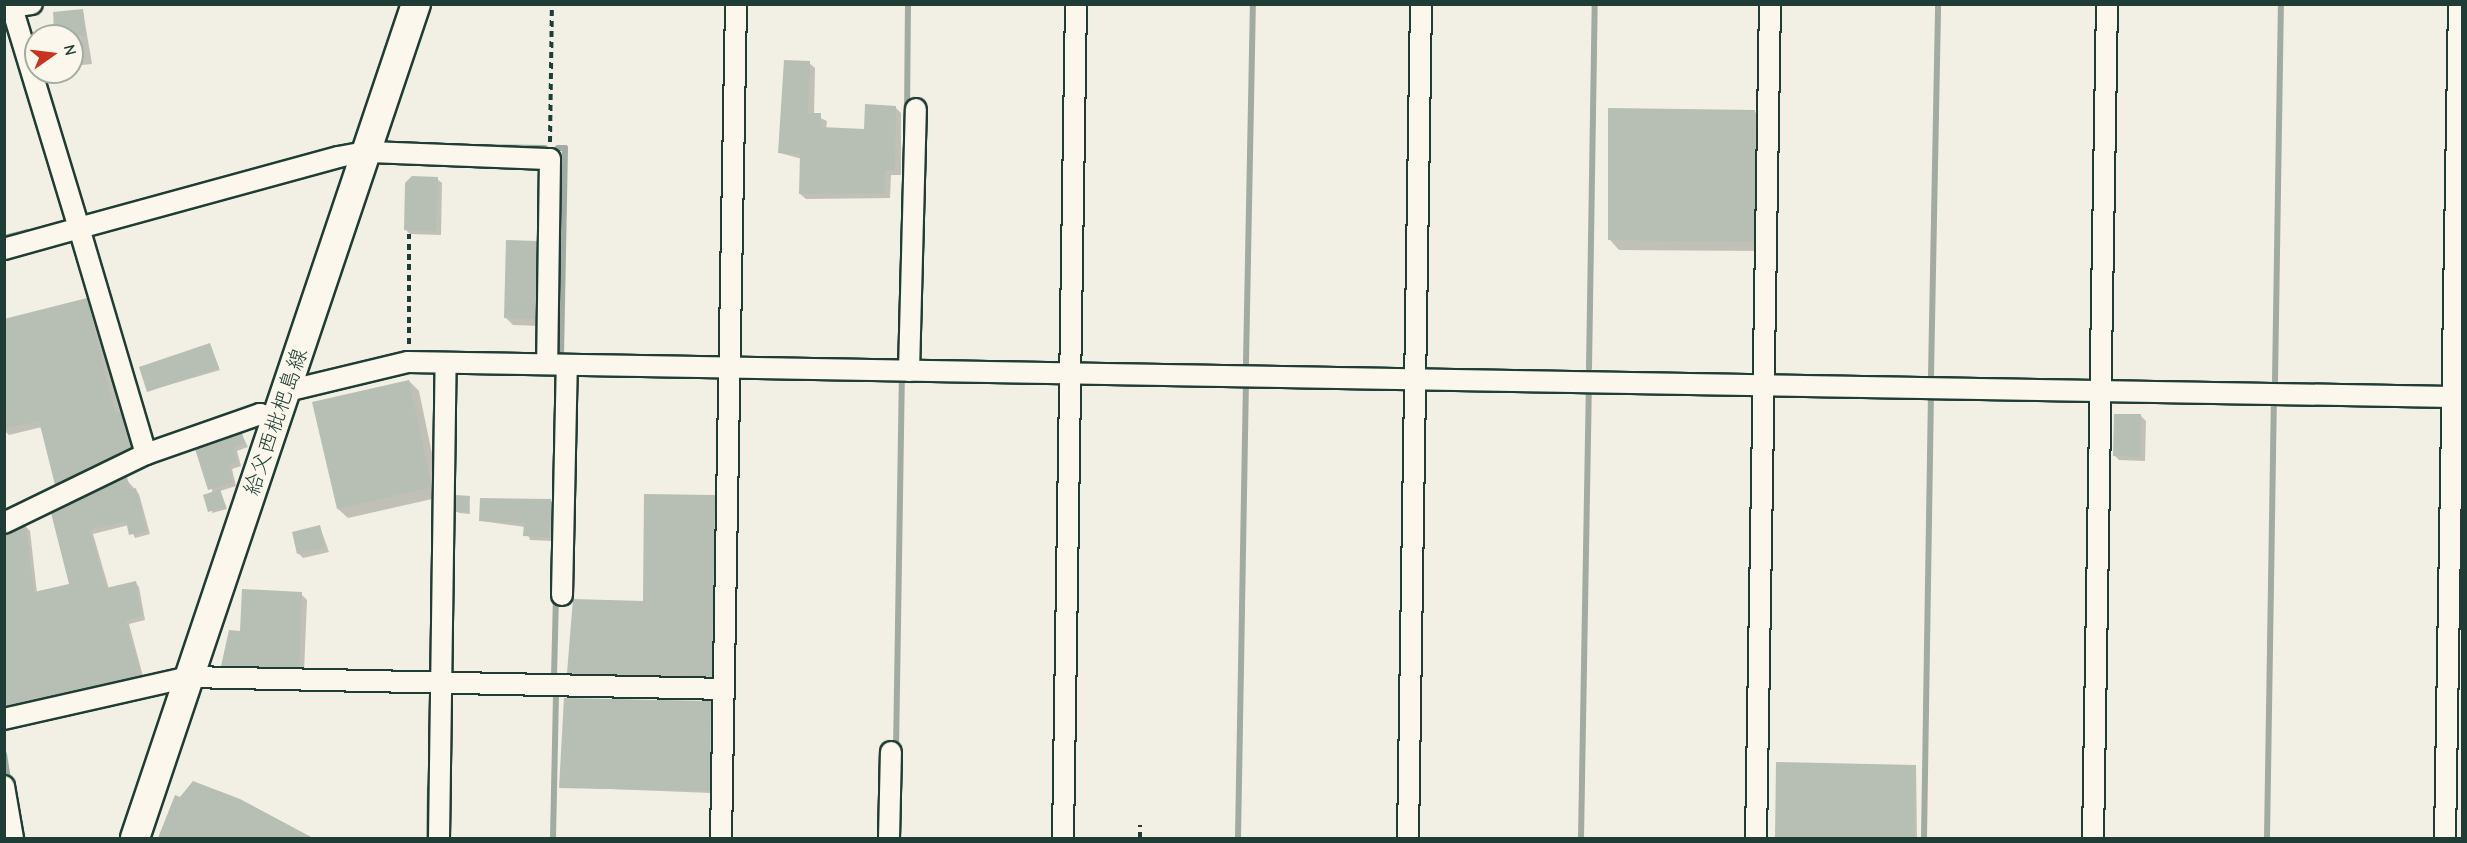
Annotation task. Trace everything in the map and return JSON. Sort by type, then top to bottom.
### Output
[{"type":"main road","name":"給父西枇杷島線","points":[[135,838],[416,4]]},
{"type":"street","points":[[32,4],[8,8],[79,228],[146,454]]},
{"type":"street","points":[[721,838],[736,4]]},
{"type":"street","points":[[1063,838],[1076,4]]},
{"type":"street","points":[[1408,838],[1421,4]]},
{"type":"street","points":[[1756,838],[1770,4]]},
{"type":"street","points":[[2093,838],[2107,4]]},
{"type":"street","points":[[2445,838],[2457,474],[2452,397],[2459,4]]},
{"type":"street","points":[[909,371],[916,109]]},
{"type":"street","points":[[4,249],[368,152],[550,159],[562,595]]},
{"type":"street","points":[[287,391],[408,362],[1415,380],[1764,381],[2452,397]]},
{"type":"street","points":[[439,838],[446,363]]},
{"type":"street","points":[[4,523],[146,454],[260,414],[277,420]]},
{"type":"street","points":[[4,719],[189,677],[724,689]]},
{"type":"street","points":[[889,838],[891,752]]},
{"type":"street","points":[[4,786],[12,838]]},
{"type":"path","points":[[550,159],[552,4]]},
{"type":"path","points":[[408,362],[410,234]]},
{"type":"path","points":[[1140,825],[1140,838]]},
{"type":"building","points":[[83,9],[86,36],[84,36],[84,24],[54,24],[53,12]]},
{"type":"building","points":[[784,60],[810,61],[808,113],[821,113],[821,127],[864,129],[865,104],[896,106],[895,170],[885,170],[885,193],[799,194],[800,154],[778,153]]},
{"type":"building","points":[[1608,108],[1755,110],[1754,242],[1608,240]]},
{"type":"building","points":[[412,176],[438,177],[436,231],[404,230],[405,183]]},
{"type":"building","points":[[506,240],[537,241],[536,319],[504,318]]},
{"type":"building","points":[[87,298],[115,412],[121,413],[131,448],[55,485],[39,421],[4,429],[4,319]]},
{"type":"building","points":[[210,343],[219,368],[147,392],[139,367]]},
{"type":"building","points":[[409,380],[432,487],[337,509],[312,402]]},
{"type":"building","points":[[2114,414],[2141,414],[2141,457],[2113,456]]},
{"type":"building","points":[[242,433],[245,443],[234,447],[238,462],[229,465],[233,482],[208,490],[195,449]]},
{"type":"building","points":[[127,477],[130,490],[136,488],[147,531],[129,535],[126,521],[90,530],[106,588],[136,581],[142,616],[126,620],[141,676],[4,707],[4,535],[26,526],[34,592],[69,584],[51,513]]},
{"type":"building","points":[[220,489],[226,507],[208,512],[203,495]]},
{"type":"building","points":[[644,494],[715,495],[712,676],[567,673],[573,599],[643,601]]},
{"type":"building","points":[[456,495],[470,496],[469,512],[456,512]]},
{"type":"building","points":[[480,498],[551,499],[549,537],[523,536],[524,523],[479,521]]},
{"type":"building","points":[[320,525],[325,547],[297,554],[292,532]]},
{"type":"building","points":[[242,589],[302,592],[299,667],[221,666],[229,630],[240,631]]},
{"type":"building","points":[[564,698],[711,701],[710,791],[559,788]]},
{"type":"building","points":[[1776,762],[1916,765],[1915,838],[1775,838]]},
{"type":"building","points":[[193,781],[240,799],[313,838],[158,838],[175,795],[180,797]]},
{"type":"waterway","points":[[907,116],[908,4]]},
{"type":"waterway","points":[[1246,363],[1253,4]]},
{"type":"waterway","points":[[1589,368],[1595,4]]},
{"type":"waterway","points":[[1931,375],[1938,4]]},
{"type":"waterway","points":[[2275,381],[2281,4]]},
{"type":"waterway","points":[[480,147],[545,148]]},
{"type":"waterway","points":[[558,148],[565,148],[561,351]]},
{"type":"waterway","points":[[4,238],[28,232]]},
{"type":"waterway","points":[[896,751],[902,381]]},
{"type":"waterway","points":[[1238,838],[1246,387]]},
{"type":"waterway","points":[[1581,838],[1589,393]]},
{"type":"waterway","points":[[1924,838],[1931,398]]},
{"type":"waterway","points":[[2267,838],[2274,403]]},
{"type":"waterway","points":[[547,676],[554,677],[556,594]]},
{"type":"waterway","points":[[553,838],[556,698]]},
{"type":"waterway","points":[[4,754],[9,784]]},
{"type":"waterway","points":[[429,838],[430,787]]}]
